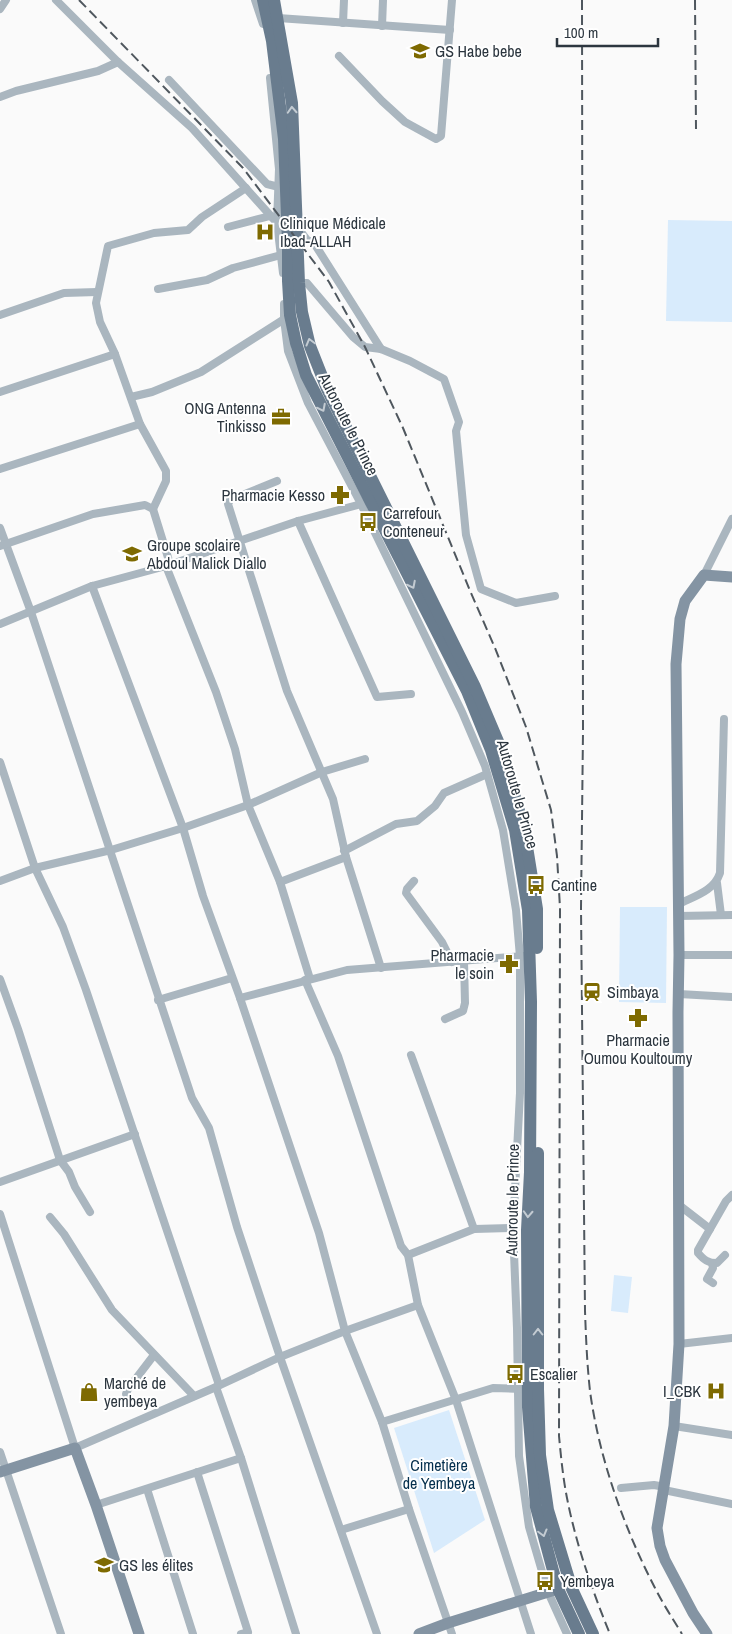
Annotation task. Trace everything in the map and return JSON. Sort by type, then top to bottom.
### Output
[{"type":"main road","name":"Autoroute le Prince","points":[[263,0],[272,41],[284,139],[288,242],[287,317],[306,375],[365,503],[466,691],[491,750],[515,830],[528,910],[525,956],[525,1093],[530,1172],[523,1389],[528,1407],[536,1507],[553,1590],[579,1634]]},
{"type":"main road","name":"Autoroute le Prince","points":[[274,0],[292,103],[299,283],[302,312],[310,346],[326,389],[475,687],[500,746],[524,828],[537,909],[538,1389],[540,1455],[548,1510],[572,1589],[593,1634]]},
{"type":"street","points":[[0,9],[6,0]]},
{"type":"street","points":[[56,0],[118,62],[192,128],[277,223],[288,242]]},
{"type":"street","points":[[131,397],[152,392],[201,372],[287,317],[277,223],[279,169],[265,30],[255,0]]},
{"type":"street","points":[[343,23],[344,0]]},
{"type":"street","points":[[382,26],[383,0]]},
{"type":"street","points":[[339,56],[405,122],[436,140],[441,136],[452,0]]},
{"type":"street","points":[[278,18],[450,30]]},
{"type":"street","points":[[0,97],[16,90],[98,71],[118,62]]},
{"type":"street","points":[[169,80],[267,184],[279,187]]},
{"type":"street","points":[[246,188],[202,217],[188,230],[154,233],[108,246],[96,303],[100,322],[116,354],[140,424],[166,471],[166,481],[154,509],[168,565],[216,692],[235,749],[248,805],[280,882],[307,980],[338,1056],[401,1246],[408,1255],[418,1305],[456,1400],[531,1634]]},
{"type":"street","points":[[228,227],[270,216]]},
{"type":"street","points":[[297,226],[307,240],[314,243],[382,349]]},
{"type":"street","points":[[158,289],[207,280],[233,268],[281,255]]},
{"type":"street","points":[[299,283],[307,283],[353,338],[365,347],[382,349],[410,361],[444,380],[458,422],[456,431],[466,535],[482,588],[516,603],[556,596]]},
{"type":"street","points":[[0,314],[64,292],[97,292]]},
{"type":"street","points":[[0,392],[116,354]]},
{"type":"street","points":[[0,470],[140,424]]},
{"type":"street","points":[[278,481],[230,500],[228,504],[287,691],[333,799],[345,854],[380,968]]},
{"type":"street","points":[[0,624],[92,586],[168,565],[298,521],[365,503],[462,712],[487,774],[503,830],[525,956],[348,970],[240,998]]},
{"type":"street","points":[[3,545],[93,514],[145,505],[154,509]]},
{"type":"street","points":[[706,1634],[665,1560],[660,1546],[658,1528],[674,1426],[679,1344],[679,904],[676,664],[680,619],[684,601],[704,575],[732,519]]},
{"type":"street","points":[[298,521],[378,697],[411,694]]},
{"type":"street","points":[[0,528],[3,545],[32,612],[111,850],[158,1000],[192,1098],[209,1128],[238,1227],[280,1357],[377,1634]]},
{"type":"street","points":[[704,575],[732,577]]},
{"type":"street","points":[[92,586],[183,828],[203,896],[240,998],[319,1233],[345,1331],[382,1422],[450,1628]]},
{"type":"street","points":[[721,915],[717,883],[720,873],[724,719]]},
{"type":"street","points":[[0,881],[35,868],[111,850],[183,828],[248,805],[322,772],[365,759]]},
{"type":"street","points":[[0,762],[35,868],[63,927],[135,1134],[296,1634]]},
{"type":"street","points":[[280,882],[345,854],[396,824],[417,821],[435,806],[444,792],[487,774]]},
{"type":"street","points":[[414,881],[406,893],[442,942],[452,962]]},
{"type":"street","points":[[679,904],[704,892],[717,883]]},
{"type":"street","points":[[679,916],[732,915]]},
{"type":"street","points":[[679,955],[732,955]]},
{"type":"street","points":[[445,1019],[463,1011],[464,1008],[464,961]]},
{"type":"street","points":[[158,1000],[232,978]]},
{"type":"street","points":[[0,979],[60,1160],[69,1172],[75,1187],[90,1212]]},
{"type":"street","points":[[678,994],[732,998]]},
{"type":"street","points":[[411,1055],[474,1229]]},
{"type":"street","points":[[382,1422],[493,1388],[523,1389],[517,1328],[513,1228],[525,1093]]},
{"type":"street","points":[[0,1182],[135,1134]]},
{"type":"street","points":[[725,1255],[717,1262],[712,1263],[704,1260],[698,1253],[698,1250],[726,1201],[732,1195]]},
{"type":"street","points":[[679,1205],[710,1229]]},
{"type":"street","points":[[0,1214],[75,1448],[139,1634]]},
{"type":"street","points":[[50,1217],[64,1234],[112,1310],[194,1396]]},
{"type":"street","points":[[408,1255],[474,1229],[513,1228]]},
{"type":"street","points":[[712,1263],[713,1268],[708,1279],[713,1283]]},
{"type":"street","points":[[3,1471],[75,1448],[280,1357],[418,1305]]},
{"type":"street","points":[[679,1344],[732,1338]]},
{"type":"street","points":[[128,1401],[126,1394],[128,1388],[154,1354]]},
{"type":"street","points":[[674,1426],[732,1435]]},
{"type":"street","points":[[0,1452],[3,1471],[61,1634]]},
{"type":"street","points":[[96,1505],[240,1458]]},
{"type":"street","points":[[197,1472],[248,1632],[241,1634]]},
{"type":"street","points":[[621,1488],[654,1485],[732,1504]]},
{"type":"street","points":[[146,1489],[193,1634]]},
{"type":"street","points":[[341,1530],[409,1508]]},
{"type":"street","points":[[419,1634],[450,1628],[553,1590],[567,1634]]},
{"type":"green space","points":[[668,220],[732,221],[732,322],[666,321]]},
{"type":"green space","points":[[620,907],[667,907],[666,1003],[619,1002]]},
{"type":"green space","points":[[614,1275],[632,1277],[628,1313],[611,1311]]},
{"type":"green space","name":"Cimetière de Yembeya","points":[[449,1410],[485,1520],[434,1553],[394,1428]]},
{"type":"railway","points":[[79,0],[243,168],[329,282],[365,347],[403,428],[526,727],[551,810],[557,856],[560,908],[559,1436],[562,1467],[575,1532],[591,1584],[610,1634]]},
{"type":"railway","points":[[582,0],[583,732],[581,908],[587,1351],[594,1416],[614,1492],[644,1565],[661,1600],[682,1634]]},
{"type":"railway","points":[[695,0],[696,129]]},
{"type":"place","name":"GS Habe bebe","points":[[420,51]]},
{"type":"place","name":"Clinique Médicale Ibad-ALLAH","points":[[265,232]]},
{"type":"place","name":"ONG Antenna Tinkisso","points":[[281,417]]},
{"type":"place","name":"Pharmacie Kesso","points":[[340,495]]},
{"type":"place","name":"Carrefour Conteneur","points":[[368,522]]},
{"type":"place","name":"Groupe scolaire Abdoul Malick Diallo","points":[[132,554]]},
{"type":"place","name":"Cantine","points":[[536,885]]},
{"type":"place","name":"Pharmacie le soin","points":[[509,964]]},
{"type":"place","name":"Simbaya","points":[[592,992]]},
{"type":"place","name":"Pharmacie Oumou Koultoumy","points":[[638,1018]]},
{"type":"place","name":"Escalier","points":[[515,1374]]},
{"type":"place","name":"I_CBK","points":[[716,1391]]},
{"type":"place","name":"Marché de yembeya","points":[[89,1392]]},
{"type":"place","name":"GS les élites","points":[[104,1565]]},
{"type":"place","name":"Yembeya","points":[[545,1581]]}]
